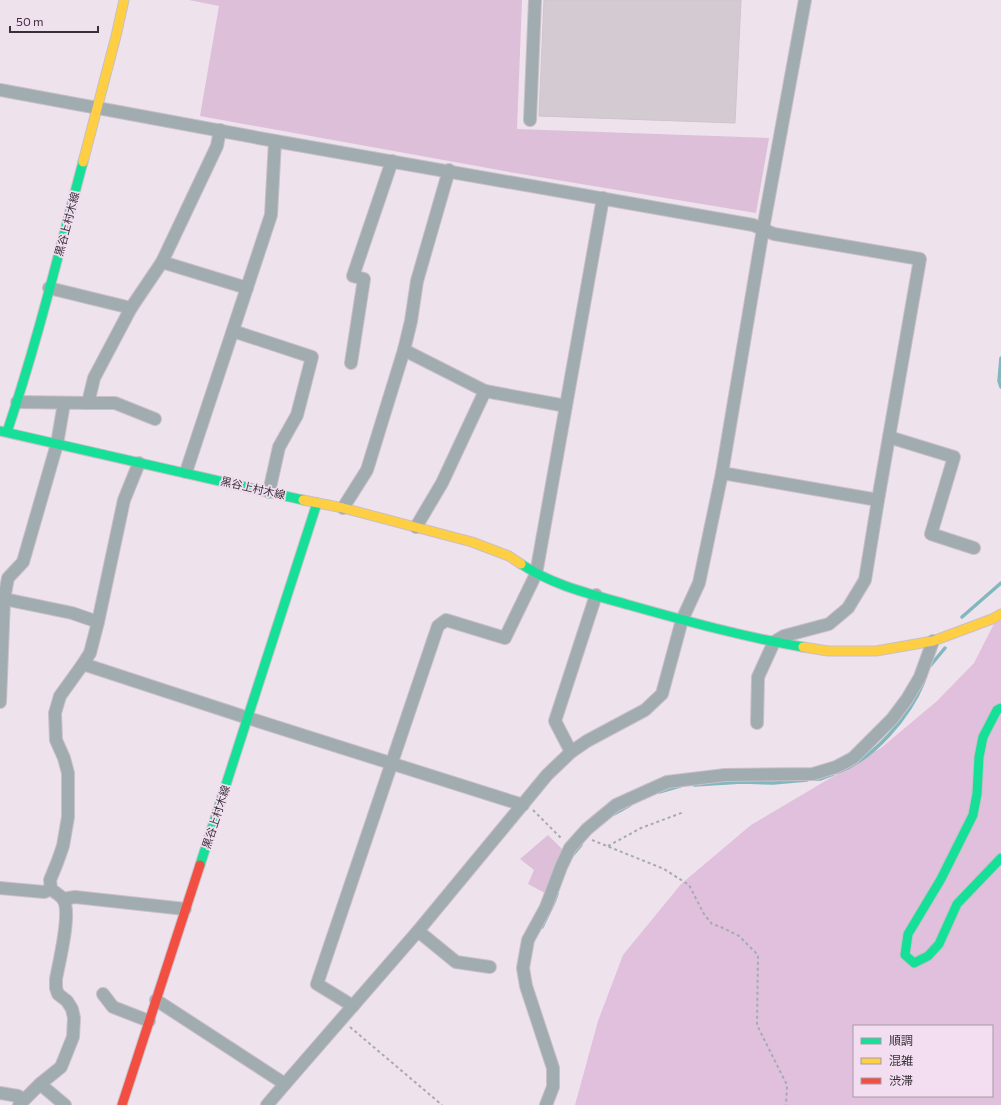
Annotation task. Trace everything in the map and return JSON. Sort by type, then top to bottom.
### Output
[{"type":"main road","name":"黒谷上村木線","points":[[122,1105],[317,503],[4,431],[17,402],[49,288],[98,108],[124,0]]},
{"type":"main road","points":[[317,503],[343,508],[472,542],[509,556],[536,574],[560,585],[682,620],[774,642],[828,651],[876,651],[933,641],[992,619],[1001,614]]},
{"type":"main road","points":[[1001,708],[998,710],[983,737],[979,758],[977,794],[973,815],[941,879],[908,934],[905,955],[914,963],[928,956],[939,944],[957,904],[1001,858]]},
{"type":"street","points":[[530,120],[535,0]]},
{"type":"street","points":[[267,1105],[418,931],[547,775],[571,752],[587,741],[645,710],[662,694],[682,620],[699,583],[722,473],[805,0]]},
{"type":"street","points":[[0,90],[275,141],[449,170],[753,225],[774,234],[920,259],[865,580],[848,608],[829,624],[784,636],[774,642],[758,677],[757,722]]},
{"type":"street","points":[[88,403],[94,378],[131,308],[162,262],[217,146],[220,130]]},
{"type":"street","points":[[186,472],[271,216],[275,141]]},
{"type":"street","points":[[352,363],[364,279],[353,276],[392,160]]},
{"type":"street","points":[[343,508],[367,470],[404,350],[411,321],[417,281],[449,170]]},
{"type":"street","points":[[353,1006],[317,984],[438,626],[446,620],[505,638],[536,574],[603,198]]},
{"type":"street","points":[[162,262],[247,288]]},
{"type":"street","points":[[49,288],[131,308]]},
{"type":"street","points":[[233,331],[312,358],[297,415],[279,447],[269,492]]},
{"type":"street","points":[[404,350],[485,391],[566,406]]},
{"type":"street","points":[[416,527],[442,482],[485,391]]},
{"type":"street","points":[[17,402],[115,403],[155,418]]},
{"type":"street","points":[[0,702],[2,598],[8,578],[23,562],[57,444],[64,403]]},
{"type":"street","points":[[889,437],[954,457],[931,534],[974,548]]},
{"type":"street","points":[[0,1093],[18,1096],[21,1102],[61,1067],[73,1037],[74,1018],[72,1009],[58,994],[56,988],[56,979],[67,910],[63,899],[51,889],[50,880],[63,846],[68,817],[68,773],[64,758],[56,740],[55,713],[60,696],[90,653],[124,500],[139,463]]},
{"type":"street","points":[[722,473],[878,500]]},
{"type":"street","points":[[571,752],[555,721],[596,595]]},
{"type":"street","points":[[2,598],[72,613],[98,622]]},
{"type":"street","points":[[546,1105],[553,1087],[552,1068],[526,986],[523,968],[528,940],[546,907],[570,848],[580,836],[616,805],[667,782],[725,776],[813,774],[836,767],[853,758],[892,719],[907,699],[920,677],[933,641]]},
{"type":"street","points":[[83,664],[248,718],[523,804]]},
{"type":"street","points":[[0,888],[44,892],[51,889]]},
{"type":"street","points":[[63,899],[75,897],[185,909]]},
{"type":"street","points":[[418,931],[456,962],[490,967]]},
{"type":"street","points":[[103,994],[113,1007],[149,1021]]},
{"type":"street","points":[[156,1000],[285,1084]]},
{"type":"street","points":[[40,1084],[65,1105]]},
{"type":"path","points":[[523,804],[534,810],[570,848]]},
{"type":"path","points":[[608,846],[641,828],[684,812]]},
{"type":"path","points":[[580,836],[664,869],[689,885],[704,914],[712,924],[739,936],[758,956],[757,1025],[787,1085],[786,1105]]},
{"type":"path","points":[[341,1019],[442,1105]]},
{"type":"shaded area","points":[[189,0],[522,0],[517,129],[769,138],[756,213],[515,173],[200,116],[219,6]]},
{"type":"shaded area","points":[[1001,610],[1001,1105],[575,1105],[598,1021],[623,955],[681,884],[751,825],[881,748],[937,701],[974,663]]},
{"type":"shaded area","points":[[548,835],[564,851],[545,893],[528,884],[534,870],[520,859]]},
{"type":"building","points":[[544,0],[741,0],[735,123],[539,116]]},
{"type":"waterway","points":[[1001,358],[999,381],[1001,387]]},
{"type":"waterway","points":[[962,617],[1001,583]]},
{"type":"waterway","points":[[930,666],[945,648]]},
{"type":"waterway","points":[[838,772],[865,757],[889,735],[910,708],[924,681]]},
{"type":"waterway","points":[[814,779],[820,779],[833,774]]},
{"type":"waterway","points":[[694,785],[742,782],[773,783],[807,780]]},
{"type":"waterway","points":[[659,792],[680,786]]},
{"type":"waterway","points":[[614,814],[630,805]]},
{"type":"waterway","points":[[571,857],[581,845]]},
{"type":"waterway","points":[[542,927],[557,894]]},
{"type":"traffic: fast","points":[[7,432],[38,331],[83,162]]},
{"type":"traffic: fast","points":[[0,431],[303,500]]},
{"type":"traffic: fast","points":[[200,865],[317,503]]},
{"type":"traffic: fast","points":[[521,564],[546,578],[587,593],[715,628],[803,647]]},
{"type":"traffic: fast","points":[[1001,708],[997,710],[983,737],[979,757],[977,794],[973,815],[941,879],[908,934],[905,955],[914,963],[928,956],[939,944],[957,904],[1001,858]]},
{"type":"traffic: slow","points":[[83,162],[124,0]]},
{"type":"traffic: slow","points":[[303,500],[343,508],[472,542],[509,556],[521,564]]},
{"type":"traffic: slow","points":[[803,647],[828,651],[876,651],[933,641],[992,619],[1001,614]]},
{"type":"traffic: jam","points":[[122,1105],[200,865]]}]
